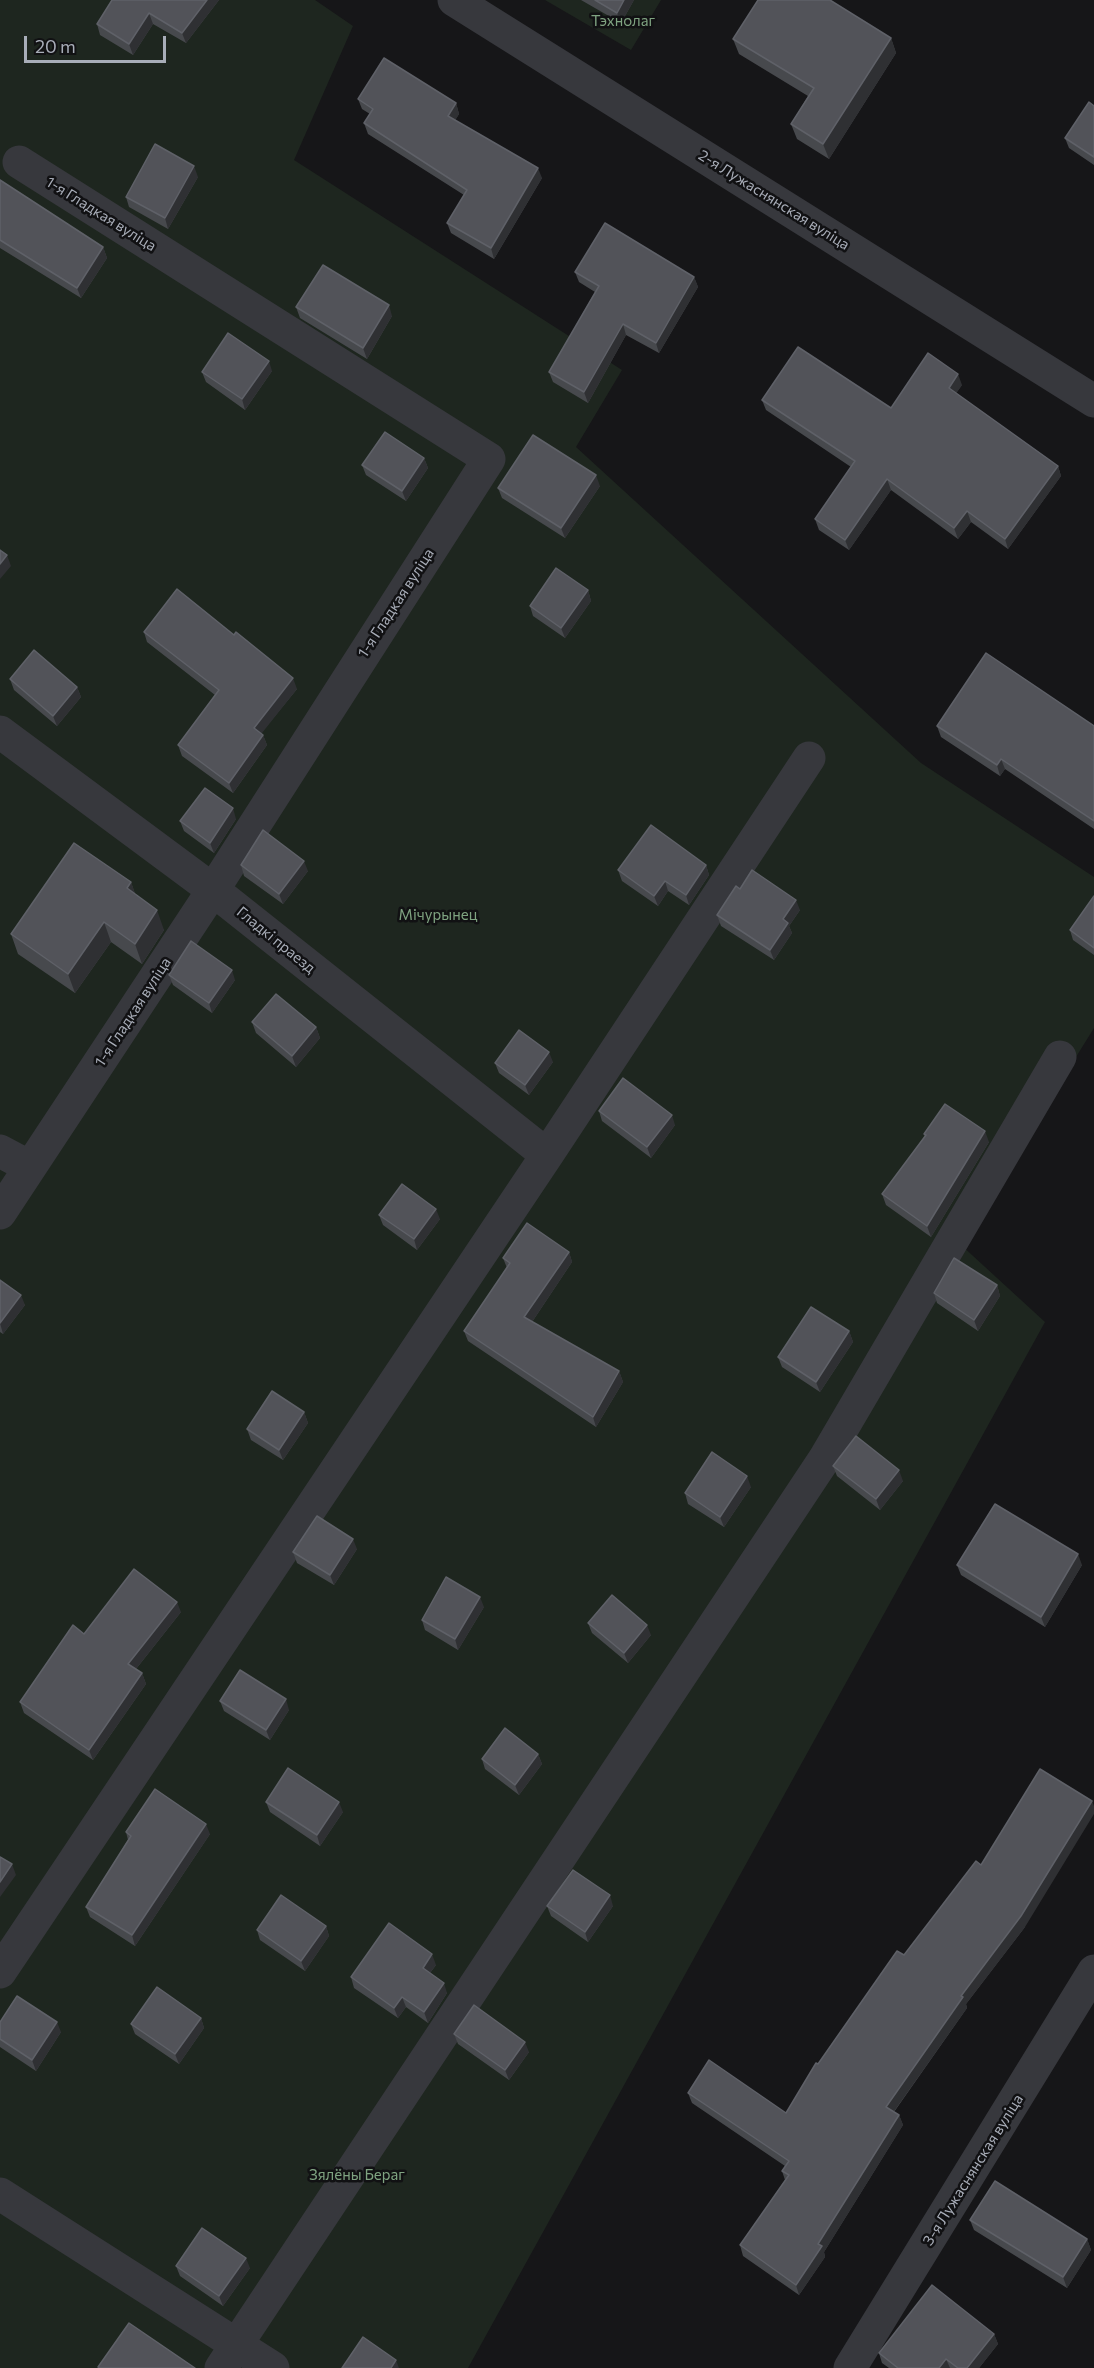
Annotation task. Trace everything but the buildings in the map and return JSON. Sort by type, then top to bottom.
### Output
[{"type":"street","name":"2-я Лужаснянская вуліца","points":[[454,0],[1094,401]]},
{"type":"street","name":"1-я Гладкая вуліца","points":[[0,1213],[213,890],[489,459],[20,162]]},
{"type":"street","name":"Гладкі праезд","points":[[0,732],[213,890],[547,1155]]},
{"type":"street","points":[[0,1972],[547,1155],[809,758]]},
{"type":"street","points":[[229,2356],[825,1458],[1060,1057]]},
{"type":"street","points":[[0,1151],[30,1167]]},
{"type":"street","name":"3-я Лужаснянская вуліца","points":[[850,2368],[1094,1971]]},
{"type":"street","points":[[0,2194],[229,2356],[273,2368]]},
{"type":"green space","name":"Мічурынец","points":[[0,0],[315,0],[353,26],[294,160],[622,370],[576,447],[921,763],[1094,877],[1094,1028],[960,1244],[1045,1322],[468,2368],[0,2368]]},
{"type":"green space","name":"Тэхнолаг","points":[[545,0],[661,0],[631,50]]},
{"type":"park label","name":"Зялёны Бераг","points":[[357,2175]]}]
